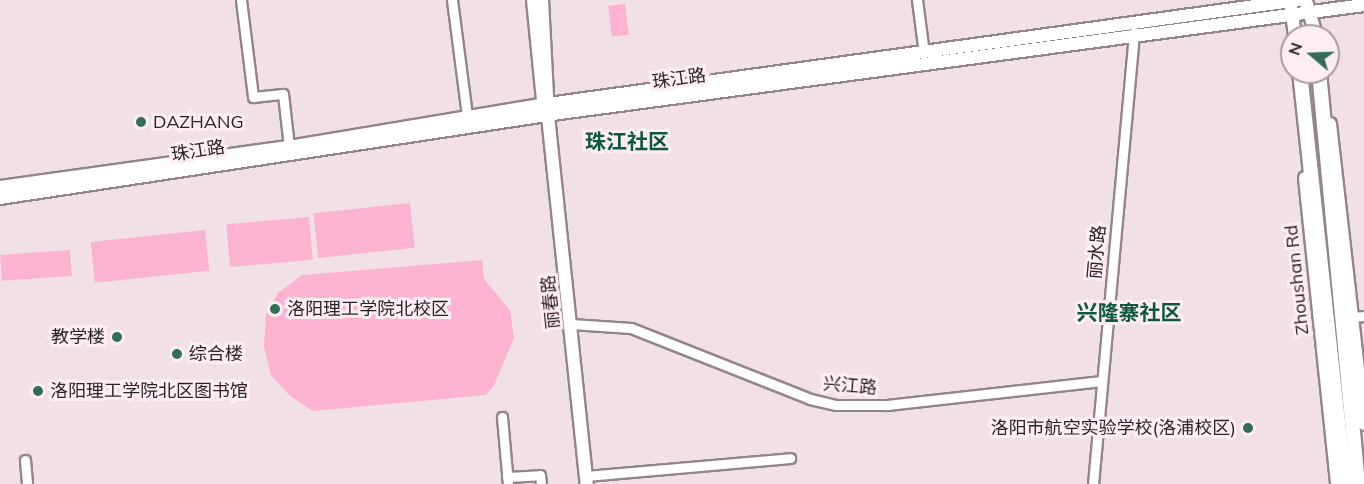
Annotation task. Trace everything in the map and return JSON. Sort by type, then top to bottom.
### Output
[{"type":"main road","name":"丽春路","points":[[533,0],[587,480]]},
{"type":"main road","name":"丽春路","points":[[542,0],[546,108]]},
{"type":"main road","name":"珠江路","points":[[0,187],[289,147],[467,116],[546,108],[1134,29],[1295,0]]},
{"type":"main road","points":[[1293,24],[1292,15],[1295,0]]},
{"type":"main road","name":"珠江路","points":[[0,198],[546,108],[924,52],[1134,29],[1292,15],[1307,6],[1364,5]]},
{"type":"main road","points":[[1307,6],[1312,24]]},
{"type":"main road","name":"Zhoushan Rd","points":[[1300,84],[1308,211],[1337,484]]},
{"type":"main road","points":[[1301,84],[1322,193],[1358,484]]},
{"type":"main road","points":[[1320,84],[1322,193],[1345,484]]},
{"type":"main road","points":[[1322,84],[1359,316],[1364,424]]},
{"type":"street","points":[[242,0],[253,98],[284,94],[289,147]]},
{"type":"street","points":[[452,0],[467,116]]},
{"type":"street","points":[[917,0],[924,52]]},
{"type":"street","name":"丽水路","points":[[1093,484],[1134,29]]},
{"type":"street","name":"兴江路","points":[[571,324],[631,328],[810,399],[836,405],[887,405],[1102,381]]},
{"type":"street","points":[[502,417],[507,480],[540,474],[541,484]]},
{"type":"street","points":[[587,480],[790,458]]},
{"type":"street","points":[[25,460],[27,484]]},
{"type":"shaded area","points":[[625,4],[629,35],[612,37],[608,6]]},
{"type":"shaded area","points":[[410,203],[415,248],[318,258],[314,213]]},
{"type":"shaded area","points":[[309,217],[313,260],[230,267],[226,224]]},
{"type":"shaded area","points":[[205,230],[209,271],[95,283],[91,242]]},
{"type":"shaded area","points":[[70,250],[72,276],[2,281],[0,255]]},
{"type":"shaded area","points":[[482,260],[484,279],[510,310],[514,338],[494,385],[486,395],[313,411],[290,396],[271,375],[264,347],[266,315],[278,293],[302,275]]},
{"type":"place","name":"DAZHANG","points":[[141,122]]},
{"type":"place","name":"洛阳理工学院北校区","points":[[275,309]]},
{"type":"place","name":"教学楼","points":[[117,337]]},
{"type":"place","name":"综合楼","points":[[177,354]]},
{"type":"place","name":"洛阳理工学院北区图书馆","points":[[38,391]]},
{"type":"place","name":"洛阳市航空实验学校(洛浦校区)","points":[[1248,428]]},
{"type":"district","name":"珠江社区","points":[[627,141]]},
{"type":"district","name":"兴隆寨社区","points":[[1129,312]]}]
